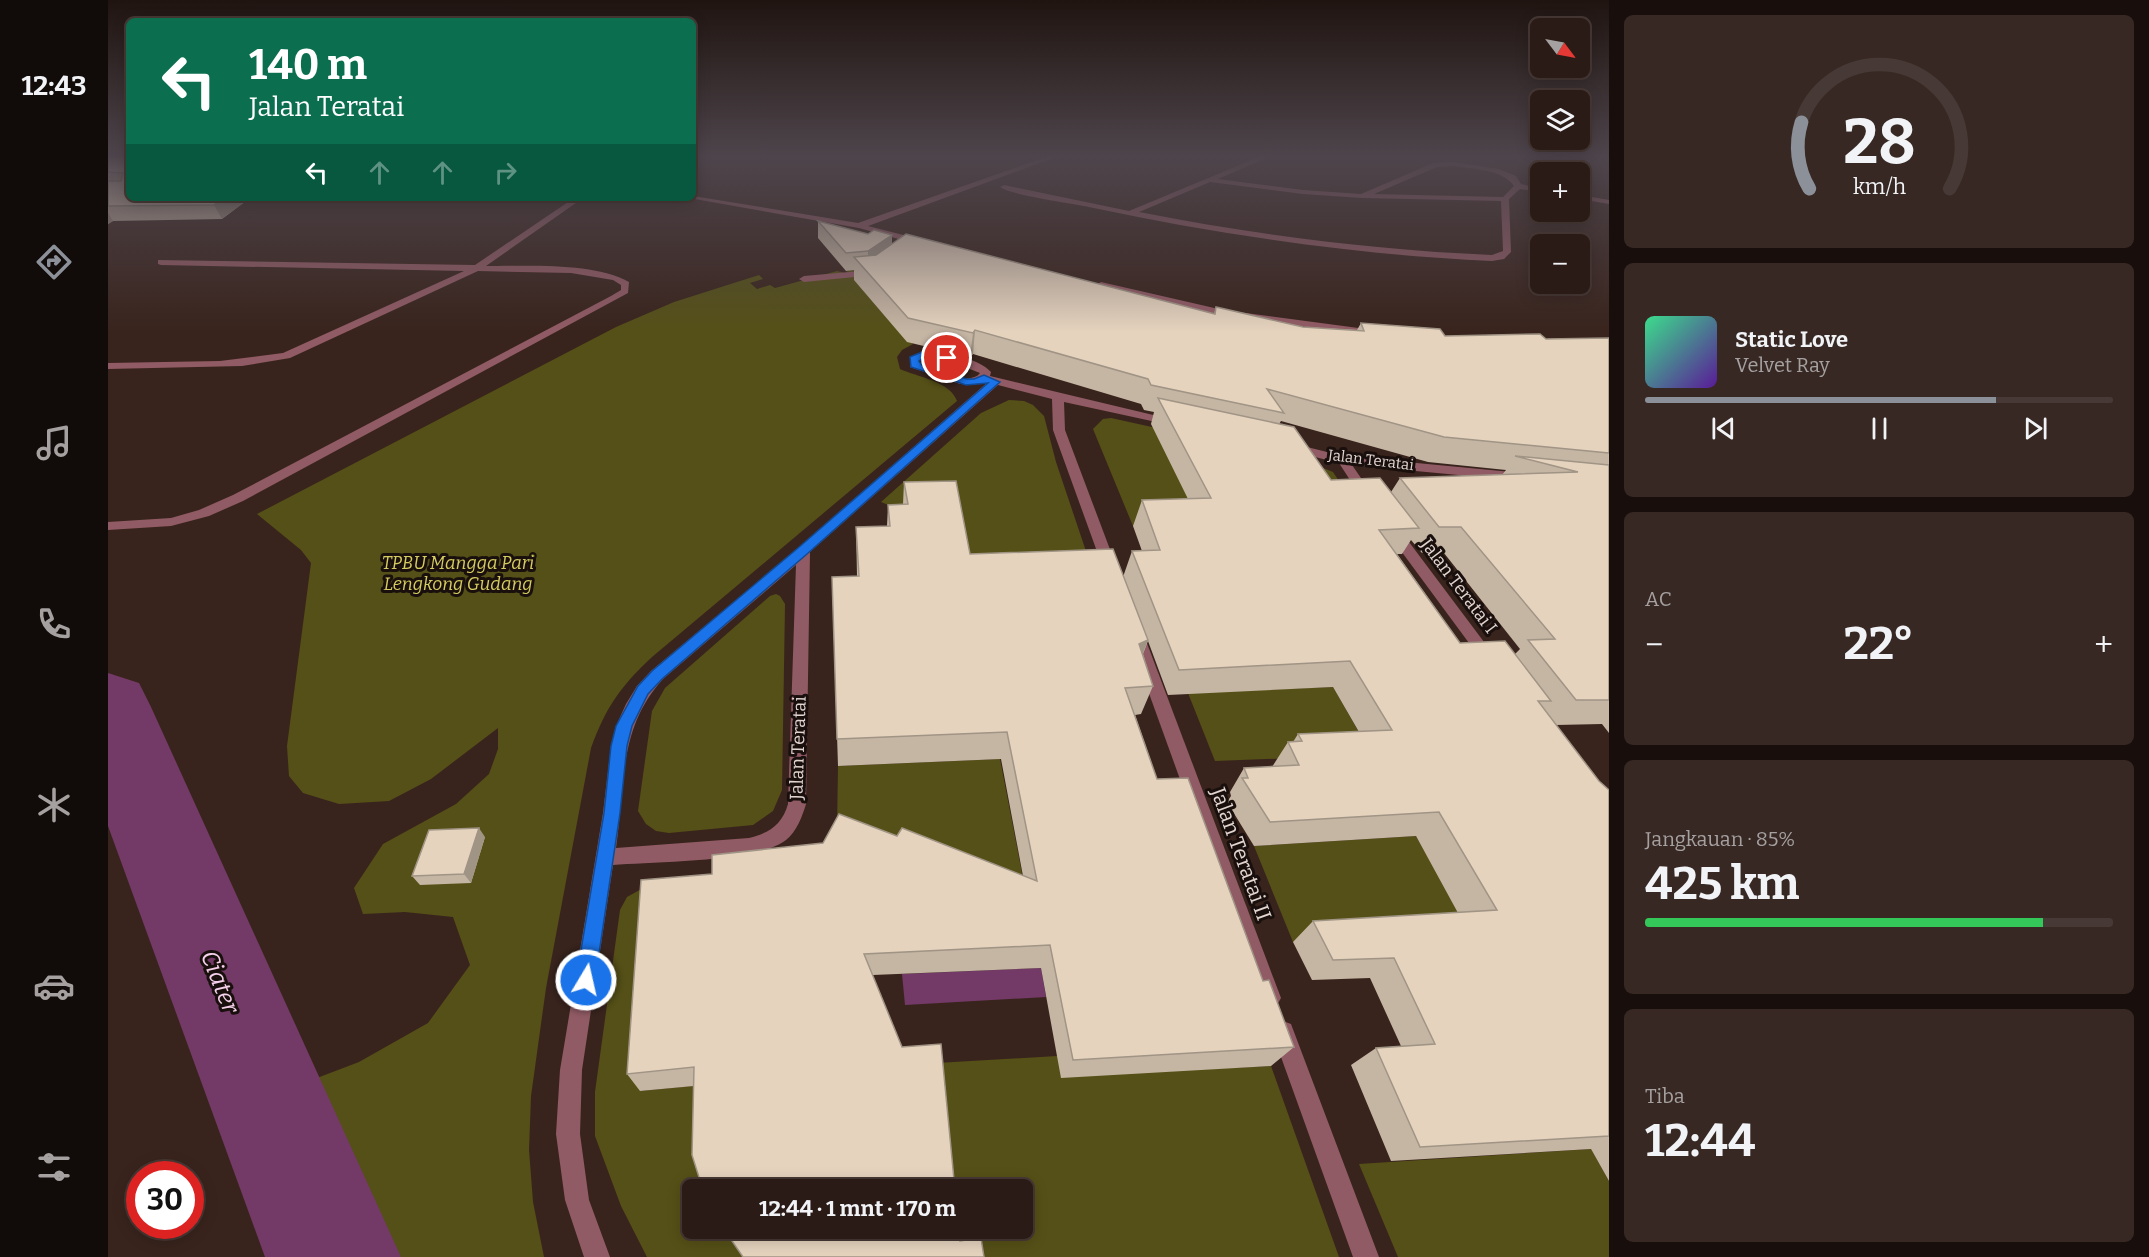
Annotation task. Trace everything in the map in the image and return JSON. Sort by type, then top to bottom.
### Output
[{"type":"street","points":[[108,366],[138,363],[226,366],[258,363],[286,356],[477,268],[555,215]]},
{"type":"street","points":[[792,215],[859,226],[921,242],[908,248]]},
{"type":"street","points":[[859,226],[891,215]]},
{"type":"street","points":[[1132,215],[1241,234],[1355,249],[1492,258],[1501,257],[1507,252],[1506,215]]},
{"type":"street","points":[[108,526],[171,522],[204,513],[238,498],[614,298],[625,291],[626,284],[616,278],[571,270],[161,262]]},
{"type":"street","points":[[804,279],[857,276],[872,273],[880,267]]},
{"type":"street","points":[[1088,282],[1223,313],[1376,333]]},
{"type":"street","points":[[990,380],[986,372],[980,368],[931,354],[918,355],[914,359],[914,365],[966,382],[990,380],[1180,424]]},
{"type":"street","points":[[597,1257],[577,1200],[568,1134],[571,1070],[606,857],[619,746],[624,726],[643,690],[657,675],[803,551],[990,380]]},
{"type":"street","points":[[1058,397],[1059,430],[1117,586]]},
{"type":"street","name":"Jalan Teratai","points":[[1282,446],[1343,460],[1540,479]]},
{"type":"street","points":[[1343,460],[1372,502]]},
{"type":"street","name":"Jalan Teratai I","points":[[1386,521],[1497,672]]},
{"type":"street","name":"Jalan Teratai","points":[[606,857],[749,846],[769,842],[781,834],[794,819],[797,804],[803,551]]},
{"type":"street","name":"Jalan Teratai II","points":[[1130,620],[1366,1257]]},
{"type":"green space","name":"TPBU Mangga Pari Lengkong Gudang","points":[[855,266],[879,309],[913,344],[902,350],[897,357],[900,369],[940,384],[953,394],[957,401],[652,657],[615,698],[602,721],[591,748],[546,988],[531,1096],[529,1150],[533,1202],[544,1257],[392,1257],[317,1078],[359,1062],[428,1023],[470,965],[453,917],[405,912],[363,914],[354,888],[383,844],[456,804],[489,774],[498,749],[498,728],[431,779],[389,801],[339,804],[303,793],[289,776],[287,746],[311,563],[301,550],[257,514],[616,327],[674,302],[759,275],[763,279],[750,283],[757,289],[770,285],[775,288],[837,271],[845,273]]},
{"type":"green space","points":[[1009,400],[1024,401],[1033,405],[1044,416],[1056,462],[1095,578],[967,583],[903,511],[881,502],[981,413]]},
{"type":"green space","points":[[1111,418],[1306,461],[1333,472],[1347,493],[1201,524],[1133,526],[1093,429],[1103,419]]},
{"type":"green space","points":[[776,594],[785,604],[782,790],[773,811],[753,825],[669,833],[656,831],[646,824],[638,811],[652,711],[665,688],[770,596]]},
{"type":"green space","points":[[1333,687],[1372,755],[1215,761],[1188,693]]},
{"type":"green space","points":[[1000,759],[1026,894],[837,831],[838,766]]},
{"type":"green space","points":[[1416,836],[1470,931],[1293,942],[1254,846]]},
{"type":"green space","points":[[645,887],[640,1091],[703,1085],[708,1179],[682,1179],[682,1239],[731,1239],[743,1257],[647,1257],[621,1206],[595,1136],[595,1092],[620,910],[627,897]]},
{"type":"green space","points":[[1057,1056],[1231,1068],[1271,1066],[1339,1257],[975,1257],[954,1251],[953,1239],[1033,1239],[1033,1179],[947,1179],[937,1063]]},
{"type":"green space","points":[[1591,1149],[1609,1181],[1609,1257],[1398,1257],[1359,1164]]},
{"type":"shaded area","points":[[1041,968],[1046,997],[905,1005],[902,974]]},
{"type":"building","points":[[818,221],[868,234],[874,230],[892,235],[868,251],[846,253]]},
{"type":"building","points":[[906,234],[1215,314],[1216,307],[1303,327],[1364,331],[1361,323],[1440,329],[1445,336],[1540,334],[1546,339],[1609,338],[1609,453],[1444,437],[1267,389],[1284,413],[1151,385],[1148,379],[975,330],[973,333],[908,318],[854,257],[876,255]]},
{"type":"building","points":[[1158,398],[1294,427],[1331,480],[1380,478],[1419,528],[1379,530],[1460,643],[1505,641],[1551,701],[1538,701],[1599,781],[1609,790],[1609,1136],[1420,1147],[1376,1048],[1435,1044],[1394,958],[1333,960],[1313,921],[1497,910],[1439,812],[1270,822],[1242,778],[1248,778],[1244,768],[1299,765],[1288,742],[1302,741],[1298,734],[1392,730],[1350,661],[1179,670],[1132,551],[1160,550],[1142,500],[1211,498]]},
{"type":"building","points":[[1515,456],[1609,465],[1609,700],[1576,700],[1528,640],[1555,639],[1461,527],[1439,527],[1400,478],[1578,472]]},
{"type":"building","points":[[956,481],[970,554],[1113,549],[1148,640],[1139,644],[1153,686],[1125,688],[1157,779],[1188,778],[1263,981],[1269,980],[1294,1047],[1073,1060],[1050,945],[864,954],[902,1047],[941,1044],[954,1179],[700,1179],[692,1155],[694,1067],[627,1074],[641,880],[712,874],[712,855],[823,843],[839,814],[897,836],[902,828],[1037,881],[1007,732],[837,739],[832,577],[859,576],[856,527],[890,526],[888,505],[908,504],[904,482]]},
{"type":"building","points":[[479,828],[464,874],[412,876],[429,830]]},
{"type":"building","points":[[731,1239],[960,1239],[960,1241],[981,1239],[984,1257],[743,1257]]},
{"type":"waterway","name":"Ciater","points":[[108,707],[333,1257]]},
{"type":"route","points":[[586,980],[606,857],[619,746],[624,726],[643,690],[657,675],[968,408],[995,382],[984,378],[970,383],[914,365],[914,359],[918,355],[931,354],[947,358]]}]
